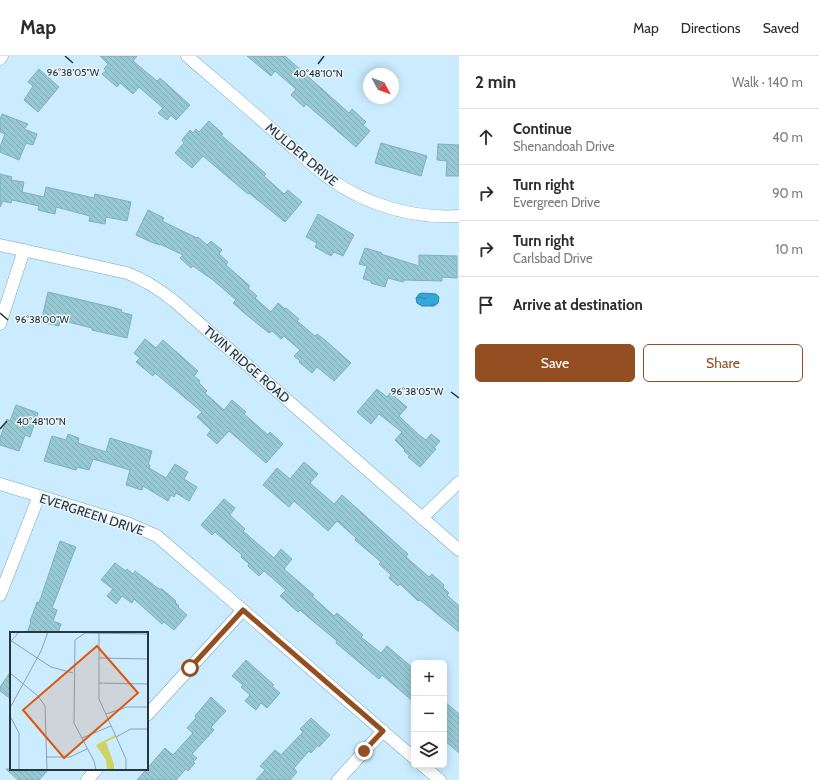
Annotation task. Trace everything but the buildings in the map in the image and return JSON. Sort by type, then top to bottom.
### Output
[{"type":"street","name":"MULDER DRIVE","points":[[187,56],[321,172],[349,191],[400,211],[429,216],[459,216]]},
{"type":"street","name":"TWIN RIDGE ROAD","points":[[0,245],[127,273],[146,280],[174,301],[459,550]]},
{"type":"street","points":[[0,324],[24,250]]},
{"type":"street","points":[[422,518],[459,482]]},
{"type":"street","name":"EVERGREEN DRIVE","points":[[0,484],[127,523],[166,542],[411,755]]},
{"type":"street","points":[[0,595],[39,496]]},
{"type":"street","points":[[148,714],[243,610]]},
{"type":"street","points":[[338,780],[383,731]]},
{"type":"street","points":[[426,768],[440,780]]},
{"type":"street","points":[[87,780],[96,770]]},
{"type":"water","points":[[422,293],[436,294],[439,297],[438,303],[434,306],[422,306],[417,303],[416,298]]},
{"type":"route","points":[[190,668],[243,610],[383,731],[364,751]]}]
